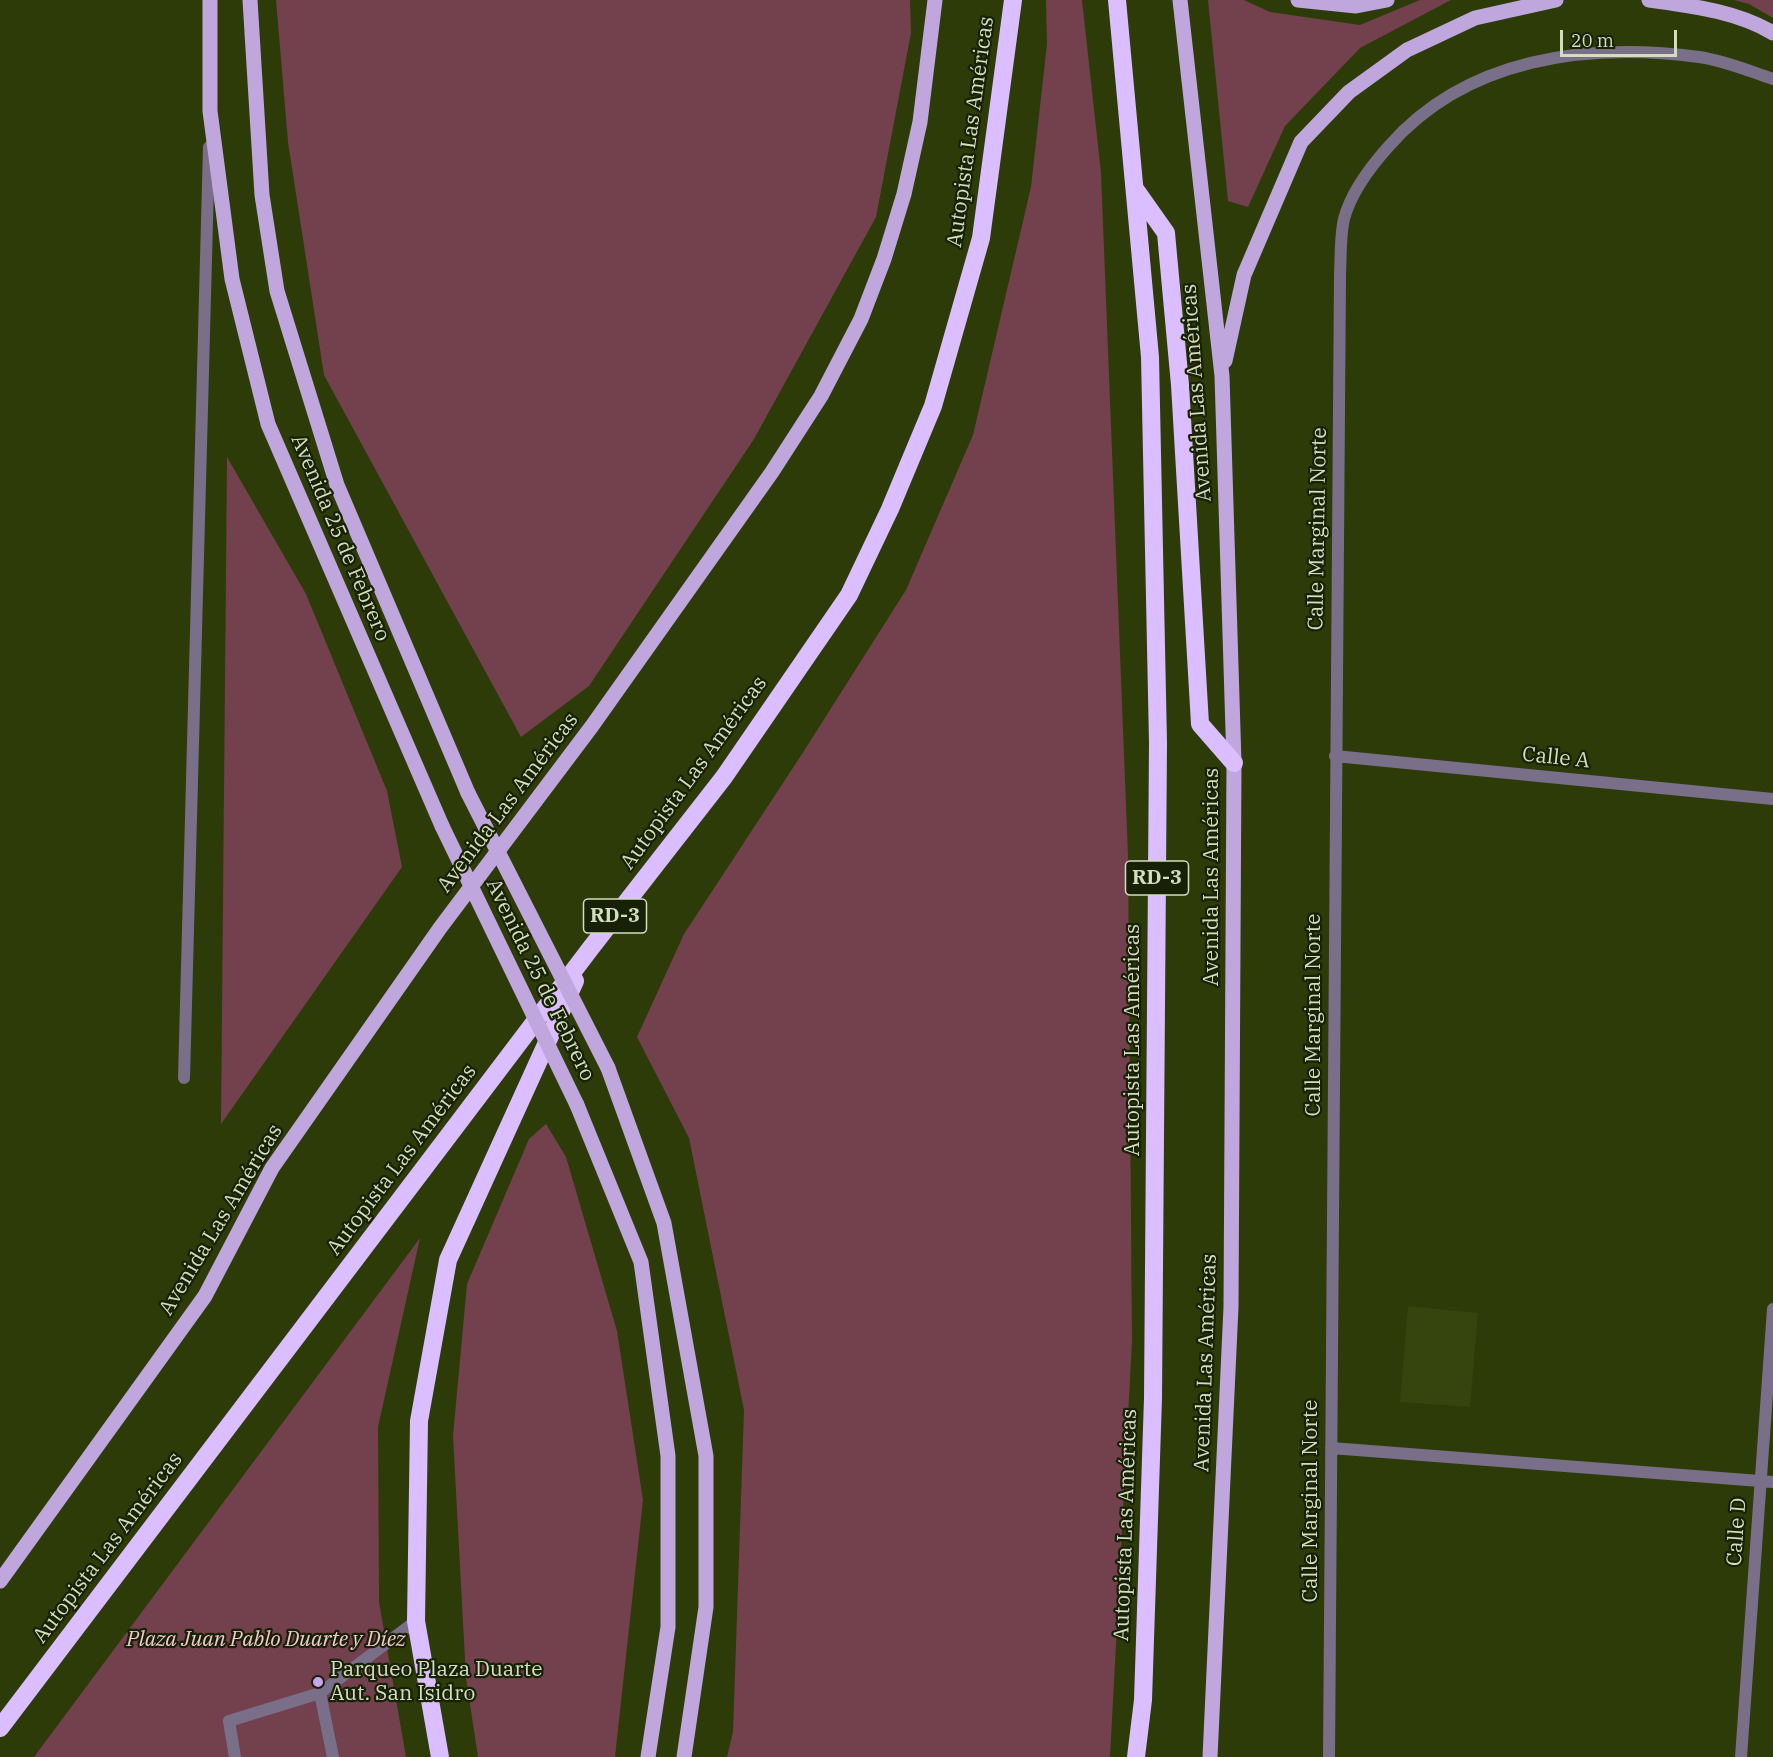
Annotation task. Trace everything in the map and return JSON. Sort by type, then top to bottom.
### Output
[{"type":"highway","name":"Autopista Las Américas","points":[[0,1728],[590,949],[724,777],[849,595],[890,509],[933,406],[981,238],[1013,0]]},
{"type":"highway","name":"Autopista Las Américas","points":[[1117,0],[1150,357],[1158,742],[1153,1398],[1143,1700],[1136,1757]]},
{"type":"highway","points":[[1134,188],[1166,234],[1180,385],[1200,724],[1234,764]]},
{"type":"highway","points":[[440,1757],[416,1621],[419,1421],[448,1260],[590,949]]},
{"type":"main road","name":"Avenida 25 de Febrero","points":[[210,0],[210,111],[231,279],[268,424],[442,825],[577,1105],[641,1262],[668,1456],[668,1627],[648,1757]]},
{"type":"main road","name":"Avenida 25 de Febrero","points":[[250,0],[262,195],[278,291],[337,485],[468,793],[608,1068],[664,1223],[706,1456],[706,1607],[684,1757]]},
{"type":"main road","name":"Avenida Las Américas","points":[[0,1581],[205,1296],[272,1168],[440,928],[592,726],[772,472],[821,396],[861,320],[884,259],[904,194],[920,122],[935,0]]},
{"type":"main road","name":"Avenida Las Américas","points":[[1180,0],[1222,376],[1234,764],[1231,1307],[1209,1757]]},
{"type":"main road","points":[[1298,0],[1356,6],[1387,0]]},
{"type":"main road","points":[[1222,376],[1244,274],[1301,142],[1349,92],[1407,50],[1475,18],[1556,0]]},
{"type":"main road","points":[[1649,0],[1704,7],[1762,26],[1773,33]]},
{"type":"street","name":"Calle Marginal Norte","points":[[1329,1757],[1335,756],[1340,274],[1344,219],[1368,169],[1411,121],[1474,80],[1546,58],[1633,52],[1701,57],[1773,79]]},
{"type":"street","points":[[184,1078],[210,111]]},
{"type":"street","name":"Calle A","points":[[1335,756],[1773,799]]},
{"type":"street","name":"Calle D","points":[[1741,1757],[1767,1482],[1773,1309]]},
{"type":"street","points":[[1331,1448],[1767,1482]]},
{"type":"street","points":[[235,1757],[229,1720],[320,1693],[416,1621]]},
{"type":"street","points":[[320,1693],[333,1757]]},
{"type":"shaded area","points":[[1408,1306],[1478,1313],[1470,1407],[1400,1402]]},
{"type":"green space","points":[[276,0],[910,0],[911,33],[876,217],[754,439],[589,686],[521,737],[324,375],[288,142]]},
{"type":"green space","points":[[1046,0],[1082,0],[1101,173],[1128,856],[1132,1341],[1110,1757],[727,1757],[733,1732],[744,1410],[689,1138],[637,1037],[684,934],[906,590],[973,435],[1031,187],[1047,44]]},
{"type":"green space","points":[[1208,0],[1244,0],[1270,12],[1360,25],[1420,0],[1451,0],[1360,48],[1285,126],[1248,207],[1228,201]]},
{"type":"green space","points":[[1734,0],[1773,0],[1773,18],[1749,4]]},
{"type":"green space","points":[[227,457],[306,594],[387,791],[402,867],[221,1124]]},
{"type":"green space","points":[[546,1124],[566,1157],[617,1331],[643,1500],[615,1757],[478,1757],[466,1678],[453,1436],[467,1284],[529,1139]]},
{"type":"green space","name":"Plaza Juan Pablo Duarte y Díez","points":[[420,1238],[378,1427],[379,1602],[406,1757],[34,1757]]},
{"type":"place","name":"Parqueo Plaza Duarte Aut. San Isidro","points":[[318,1682]]}]
